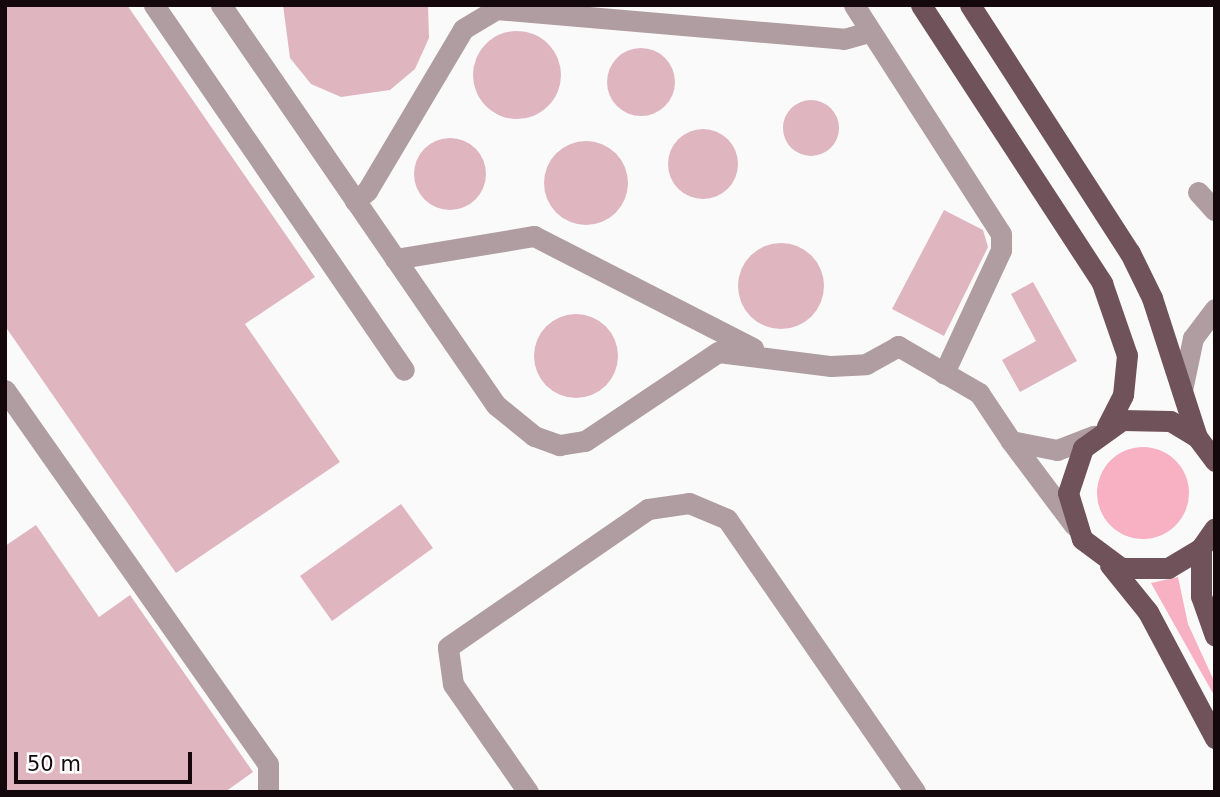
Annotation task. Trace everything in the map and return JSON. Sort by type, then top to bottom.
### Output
[{"type":"main road","points":[[921,5],[1102,283],[1126,355],[1123,395],[1069,478],[1074,525],[1148,612],[1215,738]]},
{"type":"main road","points":[[970,5],[1130,253],[1152,298],[1182,390],[1209,451]]},
{"type":"main road","points":[[1100,431],[1154,417],[1209,451]]},
{"type":"main road","points":[[1106,561],[1153,572],[1183,562],[1201,548],[1215,528]]},
{"type":"main road","points":[[1201,548],[1200,596],[1215,636]]},
{"type":"street","points":[[154,5],[404,370]]},
{"type":"street","points":[[221,5],[496,405],[534,436],[559,445],[585,441],[707,355],[730,351],[831,366],[866,364],[898,346],[979,393],[993,418],[1074,525]]},
{"type":"street","points":[[855,5],[868,32],[1001,234],[1001,250],[944,373]]},
{"type":"street","points":[[355,201],[368,191],[463,29],[496,9],[844,39],[868,32]]},
{"type":"street","points":[[1198,192],[1215,211]]},
{"type":"street","points":[[395,260],[534,236],[767,356]]},
{"type":"street","points":[[1182,390],[1193,338],[1215,309]]},
{"type":"street","points":[[5,390],[268,764],[268,792]]},
{"type":"street","points":[[1011,441],[1057,450],[1100,431]]},
{"type":"street","points":[[528,792],[453,684],[449,647],[648,509],[689,503],[727,519],[915,792]]},
{"type":"shaded area","points":[[1143,447],[1161,450],[1176,460],[1186,475],[1189,493],[1186,511],[1176,526],[1161,536],[1143,539],[1125,536],[1110,526],[1100,511],[1097,493],[1100,475],[1110,460],[1125,450]]},
{"type":"shaded area","points":[[1178,577],[1188,624],[1215,683],[1215,697],[1151,583]]},
{"type":"building","points":[[5,5],[127,5],[315,277],[245,324],[340,462],[176,573],[5,326]]},
{"type":"building","points":[[283,5],[428,5],[429,38],[415,69],[390,90],[341,97],[311,84],[290,58]]},
{"type":"building","points":[[517,31],[534,35],[548,44],[557,58],[561,75],[557,92],[548,106],[534,115],[517,119],[500,115],[486,106],[477,92],[473,75],[477,58],[486,44],[500,35]]},
{"type":"building","points":[[641,48],[654,51],[665,58],[672,69],[675,82],[672,95],[665,106],[654,113],[641,116],[628,113],[617,106],[610,95],[607,82],[610,69],[617,58],[628,51]]},
{"type":"building","points":[[811,100],[822,102],[831,108],[837,117],[837,139],[831,148],[822,154],[811,156],[800,154],[791,148],[785,139],[783,128],[785,117],[791,108],[800,102]]},
{"type":"building","points":[[703,129],[728,139],[738,164],[728,189],[703,199],[678,189],[668,164],[678,139]]},
{"type":"building","points":[[450,138],[470,144],[480,154],[486,174],[480,194],[470,204],[450,210],[430,204],[420,194],[414,174],[420,154],[430,144]]},
{"type":"building","points":[[578,141],[594,141],[610,148],[621,159],[628,175],[625,199],[616,213],[594,225],[578,225],[562,218],[551,207],[544,191],[544,175],[551,159],[562,148]]},
{"type":"building","points":[[944,210],[983,230],[988,247],[944,336],[892,309]]},
{"type":"building","points":[[781,243],[797,247],[811,256],[820,270],[824,286],[820,302],[811,316],[797,325],[781,329],[765,325],[751,316],[742,302],[738,286],[742,270],[751,256],[765,247]]},
{"type":"building","points":[[1033,282],[1077,361],[1020,392],[1002,360],[1036,341],[1011,294]]},
{"type":"building","points":[[576,314],[592,317],[606,326],[615,340],[618,356],[615,372],[606,386],[592,395],[576,398],[560,395],[546,386],[537,372],[534,356],[537,340],[546,326],[560,317]]},
{"type":"building","points":[[401,504],[433,548],[332,621],[300,576]]},
{"type":"building","points":[[36,525],[99,617],[130,595],[253,772],[225,792],[5,792],[5,546]]}]
